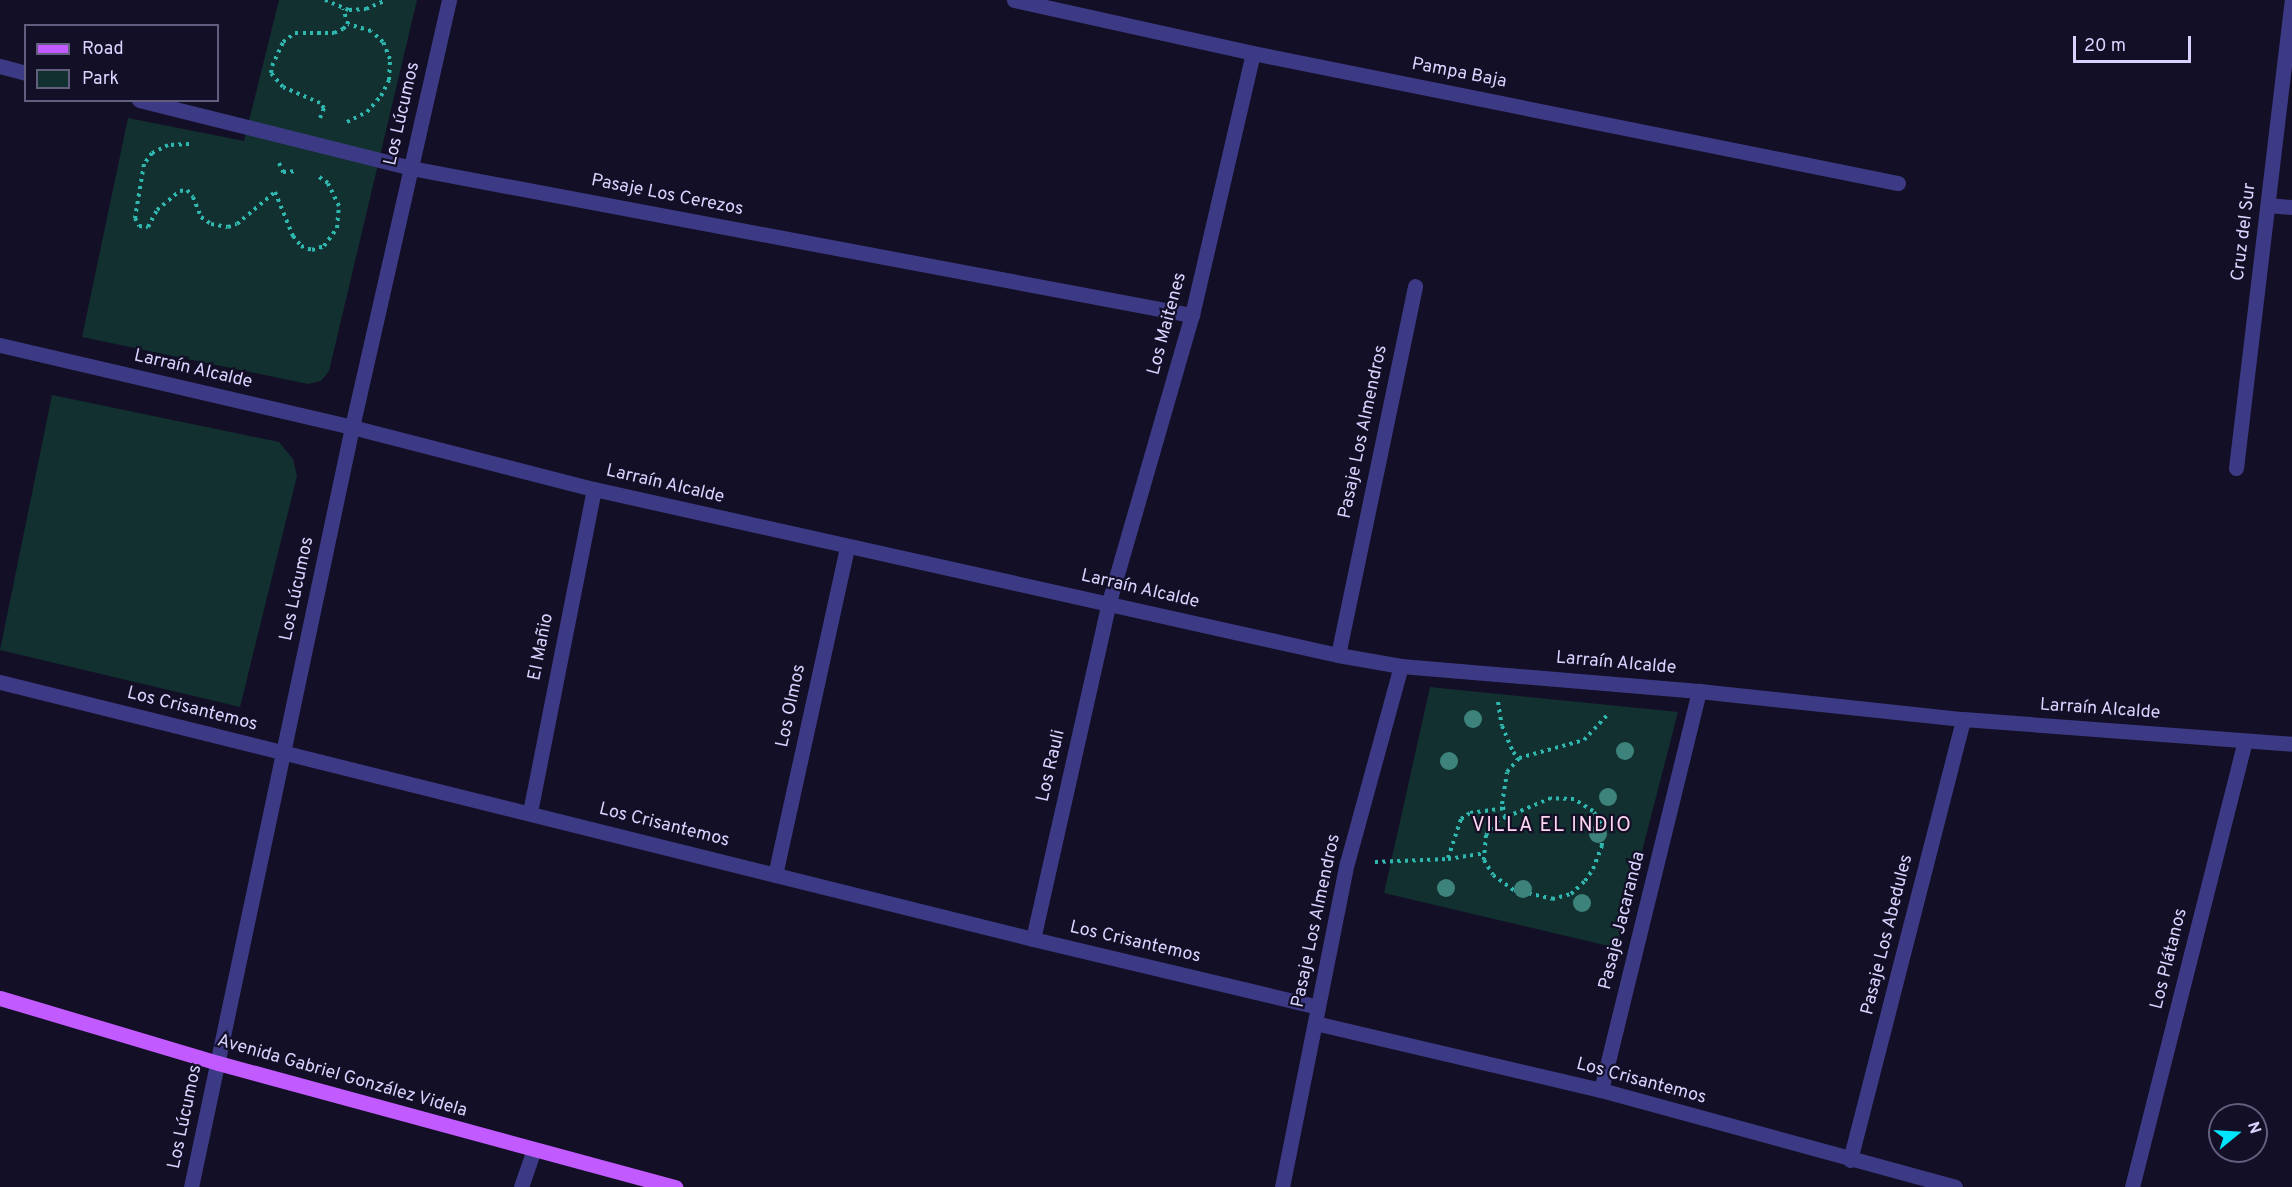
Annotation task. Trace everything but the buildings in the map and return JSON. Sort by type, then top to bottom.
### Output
[{"type":"main road","name":"Avenida Gabriel González Videla","points":[[0,998],[218,1063],[675,1187]]},
{"type":"street","name":"Los Lúcumos","points":[[191,1187],[352,427],[449,0]]},
{"type":"street","name":"Pampa Baja","points":[[1014,0],[1253,53],[1898,183]]},
{"type":"street","name":"Cruz del Sur","points":[[2236,468],[2292,0]]},
{"type":"street","name":"Los Maitenes","points":[[1109,602],[1192,315],[1253,53]]},
{"type":"street","points":[[0,66],[24,72]]},
{"type":"street","name":"Pasaje Los Cerezos","points":[[147,102],[411,168],[1192,315]]},
{"type":"street","points":[[2268,205],[2292,207]]},
{"type":"street","name":"Pasaje Los Almendros","points":[[1338,656],[1415,286]]},
{"type":"street","name":"Larraín Alcalde","points":[[0,345],[352,427],[594,489],[847,547],[1109,602],[1338,656],[1401,666],[1700,691],[1963,719],[2292,744]]},
{"type":"street","name":"El Mañio","points":[[530,812],[594,489]]},
{"type":"street","name":"Los Olmos","points":[[775,874],[847,547]]},
{"type":"street","name":"Los Rauli","points":[[1033,939],[1109,602]]},
{"type":"street","name":"Pasaje Los Almendros","points":[[1282,1187],[1347,863],[1401,666]]},
{"type":"street","name":"Los Crisantemos","points":[[0,682],[530,812],[1033,939],[1318,1007]]},
{"type":"street","name":"Pasaje Jacaranda","points":[[1601,1090],[1700,691]]},
{"type":"street","name":"Pasaje Los Abedules","points":[[1850,1160],[1963,719]]},
{"type":"street","name":"Los Plátanos","points":[[2132,1187],[2245,741]]},
{"type":"street","name":"Los Crisantemos","points":[[1315,1023],[1601,1090],[1955,1187]]},
{"type":"street","points":[[521,1187],[534,1150]]},
{"type":"path","points":[[325,0],[343,9],[366,9],[386,0]]},
{"type":"path","points":[[343,9],[348,24]]},
{"type":"path","points":[[326,124],[318,122],[324,108],[320,103],[283,87],[271,73],[272,66],[283,42],[295,33],[334,33],[344,29],[348,24]]},
{"type":"path","points":[[341,124],[367,112],[376,104],[389,80],[390,59],[383,42],[371,31],[348,24]]},
{"type":"path","points":[[304,172],[283,172],[279,164],[290,150],[312,142]]},
{"type":"path","points":[[198,145],[168,145],[152,153],[144,164],[135,218],[139,226],[148,227],[157,210],[180,191],[187,190],[193,197],[201,217],[211,224],[228,227],[237,224],[275,192],[293,236],[301,246],[312,250],[324,246],[337,228],[339,206],[328,183],[313,173]]},
{"type":"path","points":[[1518,675],[1497,704],[1502,726],[1513,752],[1519,758]]},
{"type":"path","points":[[1506,817],[1502,804],[1507,772],[1519,758],[1584,740],[1600,725],[1629,685]]},
{"type":"path","points":[[1551,798],[1574,799],[1593,811],[1600,821],[1602,846],[1593,869],[1571,894],[1552,899],[1514,891],[1493,875],[1484,860],[1486,835],[1497,821],[1506,817],[1551,798]]},
{"type":"path","points":[[1448,859],[1461,819],[1470,813],[1504,808]]},
{"type":"path","points":[[1347,863],[1448,859],[1484,853]]},
{"type":"green space","points":[[279,0],[417,0],[329,371],[321,381],[308,384],[82,337],[128,118],[244,141]]},
{"type":"green space","points":[[52,395],[279,442],[293,459],[297,476],[240,707],[0,650]]},
{"type":"green space","points":[[1430,687],[1678,712],[1617,948],[1384,893]]},
{"type":"district","name":"VILLA EL INDIO","points":[[1552,826]]}]
